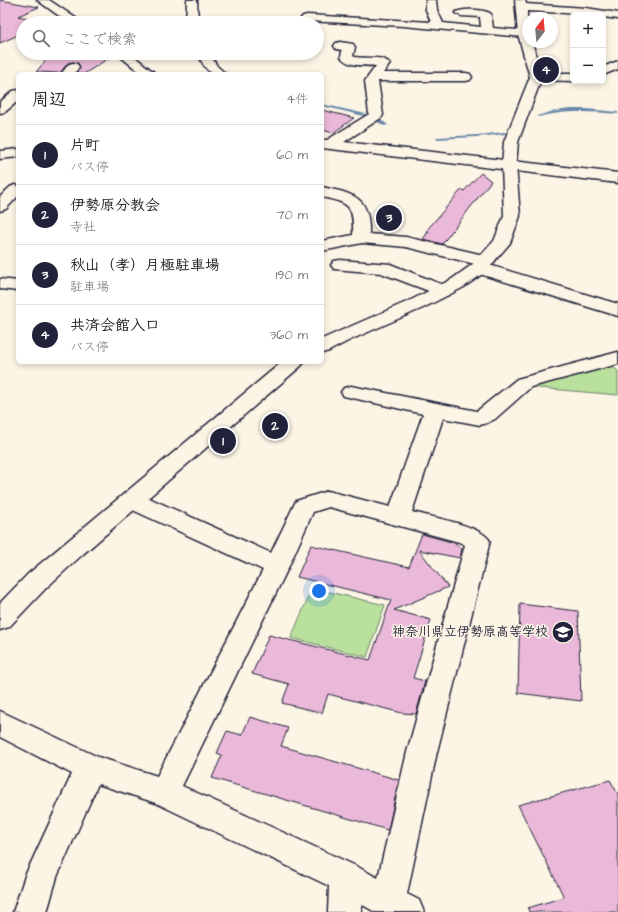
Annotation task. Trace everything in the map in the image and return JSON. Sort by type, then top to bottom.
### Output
[{"type":"street","points":[[42,0],[66,16]]},
{"type":"street","points":[[192,0],[192,16]]},
{"type":"street","points":[[432,0],[430,4],[439,26]]},
{"type":"street","points":[[522,19],[520,4],[618,16]]},
{"type":"street","points":[[461,13],[485,14],[488,31]]},
{"type":"street","points":[[324,19],[403,23],[522,34]]},
{"type":"street","points":[[326,145],[376,115],[371,81],[384,64],[379,62],[351,60],[347,57],[350,47]]},
{"type":"street","points":[[324,346],[442,292],[458,283],[483,265],[502,243],[512,216],[509,165],[511,142],[536,77],[528,48]]},
{"type":"street","points":[[131,60],[147,72]]},
{"type":"street","points":[[207,60],[212,68],[217,72]]},
{"type":"street","points":[[606,78],[618,65]]},
{"type":"street","points":[[374,77],[443,75],[466,77]]},
{"type":"street","points":[[536,77],[570,77]]},
{"type":"street","points":[[0,109],[16,96]]},
{"type":"street","points":[[326,145],[618,178]]},
{"type":"street","points":[[0,155],[16,153]]},
{"type":"street","points":[[0,206],[11,190]]},
{"type":"street","points":[[324,192],[343,197],[358,207],[361,214],[361,238]]},
{"type":"street","points":[[324,246],[351,242],[361,238],[406,242],[483,265],[618,310]]},
{"type":"street","points":[[350,264],[384,268],[442,292]]},
{"type":"street","points":[[0,284],[16,286]]},
{"type":"street","points":[[351,392],[480,418],[488,414],[524,383],[618,358]]},
{"type":"street","points":[[0,620],[37,581],[292,364]]},
{"type":"street","points":[[399,516],[435,410]]},
{"type":"street","points":[[0,723],[90,768],[164,792],[345,877],[398,906],[422,752],[478,541],[467,535],[399,516],[328,499],[304,507],[164,792]]},
{"type":"street","points":[[132,500],[276,566]]},
{"type":"street","points":[[30,912],[41,876],[90,768]]},
{"type":"street","points":[[345,877],[345,912]]},
{"type":"green space","points":[[607,363],[618,371],[618,395],[527,387]]},
{"type":"green space","points":[[312,588],[385,605],[367,657],[291,638]]},
{"type":"building","points":[[0,0],[39,7],[16,16],[16,36],[0,43]]},
{"type":"building","points":[[46,60],[106,60],[87,72],[77,72],[80,67],[78,63],[73,62],[68,63],[61,72],[36,72]]},
{"type":"building","points":[[324,110],[354,118],[333,133],[324,131]]},
{"type":"building","points":[[481,173],[491,181],[442,244],[423,239],[429,231],[426,231],[462,189],[464,191]]},
{"type":"building","points":[[422,534],[455,543],[462,549],[460,558],[419,550],[448,587],[394,610],[431,620],[413,678],[425,681],[416,714],[402,713],[328,694],[322,713],[282,703],[289,684],[252,674],[269,635],[370,660],[391,600],[297,577],[311,545],[409,567]]},
{"type":"building","points":[[520,604],[578,611],[581,701],[518,693]]},
{"type":"building","points":[[250,717],[288,728],[281,746],[399,780],[388,830],[212,778],[222,755],[217,753],[227,731],[242,735]]},
{"type":"building","points":[[610,780],[618,794],[618,912],[529,912],[528,908],[564,897],[518,805]]},
{"type":"waterway","points":[[324,105],[364,115]]},
{"type":"waterway","points":[[539,116],[569,110],[618,113]]},
{"type":"waterway","points":[[377,119],[386,125]]},
{"type":"waterway","points":[[437,138],[504,133]]},
{"type":"place","name":"共済会館入口","points":[[546,70]]},
{"type":"place","name":"秋山（孝）月極駐車場","points":[[389,218]]},
{"type":"place","name":"伊勢原分教会","points":[[275,426]]},
{"type":"place","name":"片町","points":[[223,441]]},
{"type":"place","name":"神奈川県立伊勢原高等学校","points":[[563,632]]}]
